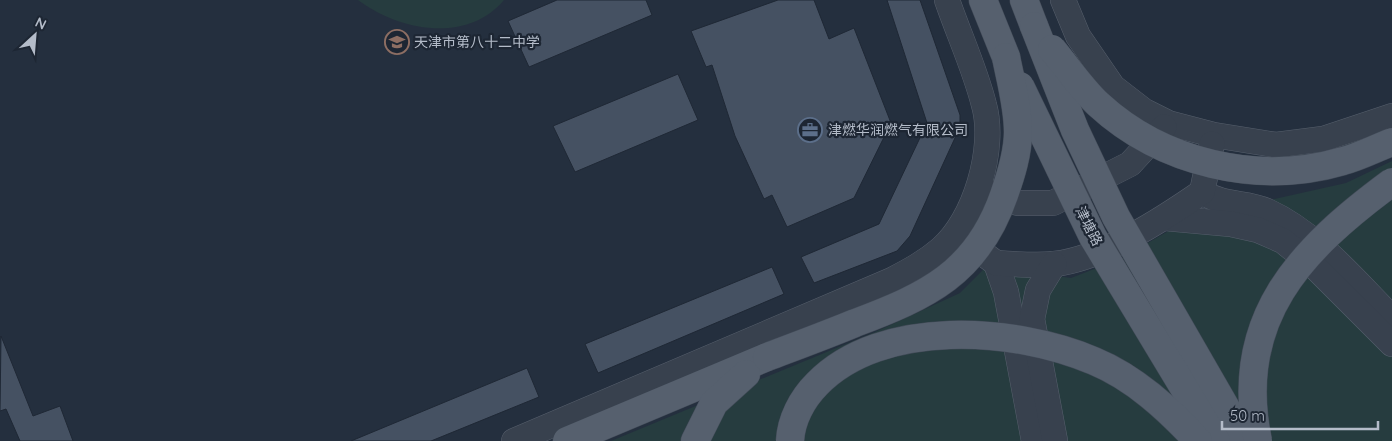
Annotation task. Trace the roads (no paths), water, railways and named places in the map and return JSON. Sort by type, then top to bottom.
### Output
[{"type":"main road","name":"津塘路","points":[[983,0],[1006,57],[1093,237],[1216,441]]},
{"type":"main road","name":"津塘路","points":[[1024,0],[1075,130],[1116,217],[1245,441]]},
{"type":"main road","points":[[1034,26],[1098,104],[1130,128],[1170,152],[1207,164],[1251,170],[1291,170],[1342,162],[1392,142]]},
{"type":"main road","points":[[567,441],[767,357],[916,299],[956,271],[973,252],[990,228],[1002,203],[1015,158],[1018,133],[1006,57]]},
{"type":"main road","points":[[1258,441],[1252,407],[1253,377],[1258,344],[1271,308],[1282,286],[1333,228],[1392,182]]},
{"type":"main road","points":[[790,441],[798,411],[808,393],[839,364],[882,346],[906,340],[970,336],[1031,342],[1094,361],[1124,376],[1149,394],[1198,441]]},
{"type":"main road","points":[[695,441],[707,414],[724,392],[767,357]]},
{"type":"street","points":[[514,441],[892,280],[942,248],[954,234],[978,189],[987,151],[985,106],[947,0]]},
{"type":"street","points":[[1064,0],[1078,36],[1113,86],[1144,110],[1168,124],[1214,135],[1276,145],[1323,139],[1392,116]]},
{"type":"street","points":[[978,189],[1018,203],[1053,203],[1130,164],[1168,124]]},
{"type":"street","points":[[954,234],[996,263],[1054,264],[1084,259],[1165,218],[1202,192],[1214,135]]},
{"type":"street","points":[[1202,192],[1216,201],[1265,210],[1302,233],[1330,256],[1392,318]]},
{"type":"street","points":[[1165,218],[1231,224],[1258,230],[1283,241],[1316,267],[1392,344]]},
{"type":"street","points":[[996,263],[1006,292],[1034,441]]},
{"type":"street","points":[[1054,264],[1038,290],[1032,319],[1056,441]]},
{"type":"place","name":"天津市第八十二中学","points":[[397,42]]},
{"type":"place","name":"津燃华润燃气有限公司","points":[[810,130]]}]
